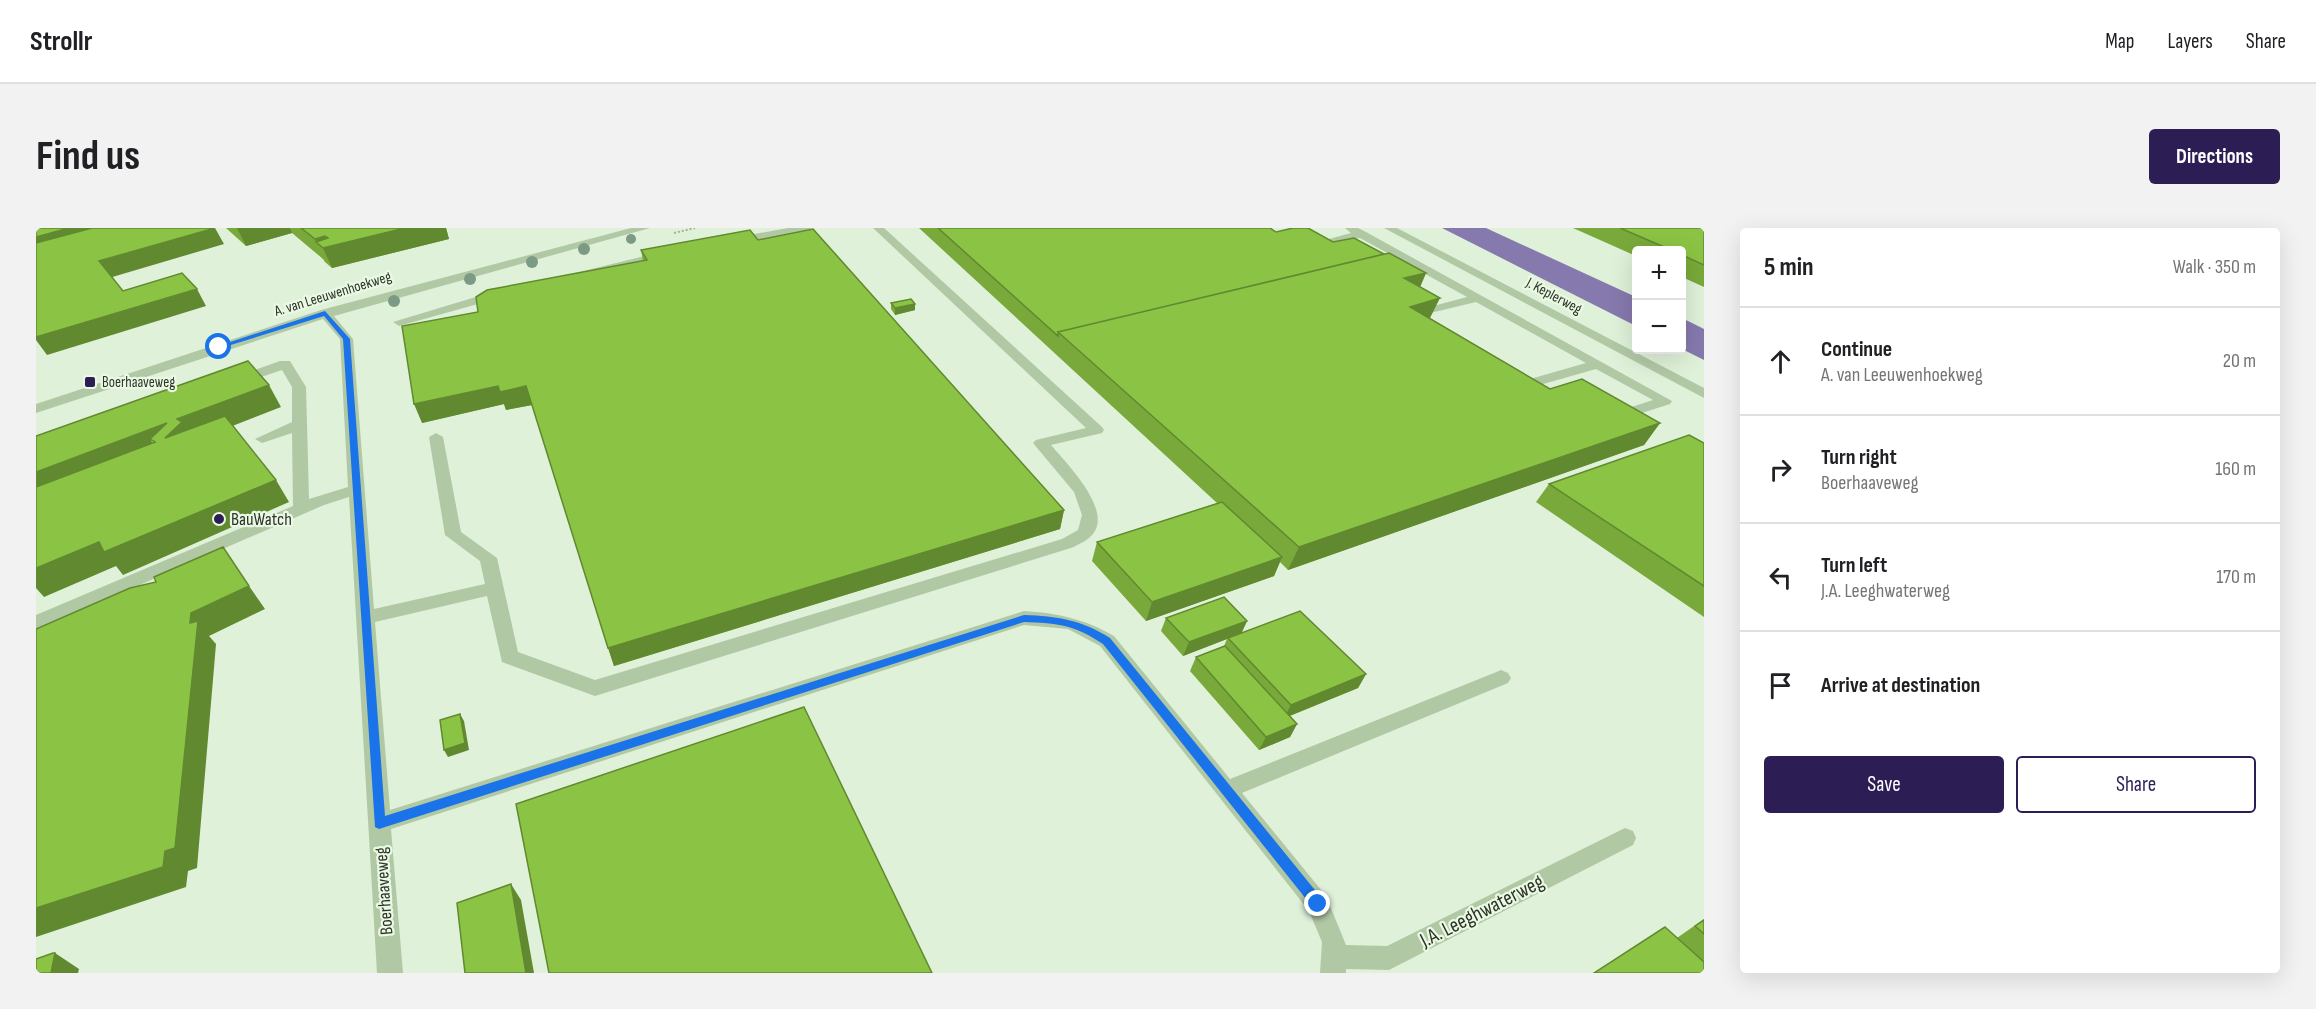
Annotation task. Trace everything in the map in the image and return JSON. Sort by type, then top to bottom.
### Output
[{"type":"street","name":"A. van Leeuwenhoekweg","points":[[36,410],[325,313],[423,285],[645,228]]},
{"type":"street","points":[[718,244],[807,228]]},
{"type":"street","points":[[436,437],[453,536],[488,558],[509,657],[595,688],[1068,543],[1085,533],[1090,515],[1081,491],[1041,444],[1097,430],[878,228]]},
{"type":"street","name":"J. Keplerweg","points":[[1389,228],[1704,394]]},
{"type":"street","points":[[1313,245],[1356,231],[1665,401],[1613,417]]},
{"type":"street","points":[[554,280],[676,252]]},
{"type":"street","points":[[1395,270],[1416,264]]},
{"type":"street","points":[[423,285],[448,308]]},
{"type":"street","points":[[399,322],[509,291]]},
{"type":"street","points":[[1426,312],[1477,298]]},
{"type":"street","points":[[1507,314],[1537,306]]},
{"type":"street","name":"Boerhaaveweg","points":[[325,313],[346,339],[390,973]]},
{"type":"street","points":[[220,387],[285,364],[299,387],[301,508]]},
{"type":"street","points":[[1512,389],[1598,364]]},
{"type":"street","points":[[262,439],[299,425]]},
{"type":"street","points":[[36,623],[301,508],[357,490]]},
{"type":"street","points":[[365,618],[494,588]]},
{"type":"street","name":"J.A. Leeghwaterweg","points":[[379,823],[1024,618],[1057,619],[1085,627],[1107,641],[1318,904],[1334,942],[1333,965],[1389,958],[1625,838]]},
{"type":"street","points":[[1226,790],[1502,678]]},
{"type":"shaded area","points":[[1442,228],[1486,228],[1632,295],[1632,324]]},
{"type":"shaded area","points":[[1686,320],[1704,329],[1704,360],[1686,351]]},
{"type":"building","points":[[36,228],[69,228],[36,237]]},
{"type":"building","points":[[92,228],[215,228],[99,261],[123,291],[182,273],[197,289],[36,337],[36,243]]},
{"type":"building","points":[[301,228],[405,228],[323,248],[316,242],[328,238],[325,236],[315,239]]},
{"type":"building","points":[[938,228],[1270,228],[1276,232],[1293,228],[1308,228],[1333,242],[1354,238],[1384,254],[1058,332],[1058,336]]},
{"type":"building","points":[[1620,228],[1704,228],[1704,265],[1686,257],[1686,246],[1662,246]]},
{"type":"building","points":[[813,229],[1064,510],[608,648],[526,386],[500,392],[498,386],[414,404],[402,326],[478,312],[476,297],[487,290],[647,260],[641,250],[750,230],[758,240]]},
{"type":"building","points":[[1389,253],[1426,273],[1404,278],[1440,298],[1410,307],[1550,389],[1582,379],[1660,423],[1299,547],[1058,332]]},
{"type":"building","points":[[911,299],[915,304],[895,308],[891,303]]},
{"type":"building","points":[[248,361],[269,385],[177,419],[182,422],[165,438],[225,416],[276,480],[104,552],[99,542],[36,568],[36,487],[155,442],[150,439],[167,423],[36,472],[36,436]]},
{"type":"building","points":[[1689,435],[1704,443],[1704,586],[1549,484]]},
{"type":"building","points":[[1222,502],[1282,557],[1152,602],[1097,542]]},
{"type":"building","points":[[223,547],[249,586],[191,613],[190,623],[198,621],[175,848],[165,851],[163,867],[36,908],[36,629],[130,588],[156,582],[154,577]]},
{"type":"building","points":[[1224,597],[1247,621],[1189,642],[1166,618]]},
{"type":"building","points":[[1300,611],[1366,674],[1291,705],[1228,638]]},
{"type":"building","points":[[1225,646],[1297,724],[1266,737],[1196,657]]},
{"type":"building","points":[[804,707],[932,973],[549,973],[516,804]]},
{"type":"building","points":[[460,714],[465,743],[444,750],[440,720]]},
{"type":"building","points":[[511,884],[526,973],[465,973],[457,903]]},
{"type":"building","points":[[1704,920],[1704,934],[1695,926]]},
{"type":"building","points":[[1665,927],[1704,962],[1704,973],[1594,973]]},
{"type":"building","points":[[55,953],[51,973],[36,973],[36,959]]},
{"type":"place","name":"Boerhaaveweg","points":[[90,382]]},
{"type":"place","name":"BauWatch","points":[[219,519]]},
{"type":"route","points":[[219,347],[325,313],[346,339],[379,823],[1024,618],[1057,619],[1085,627],[1107,641],[1318,904]]}]
